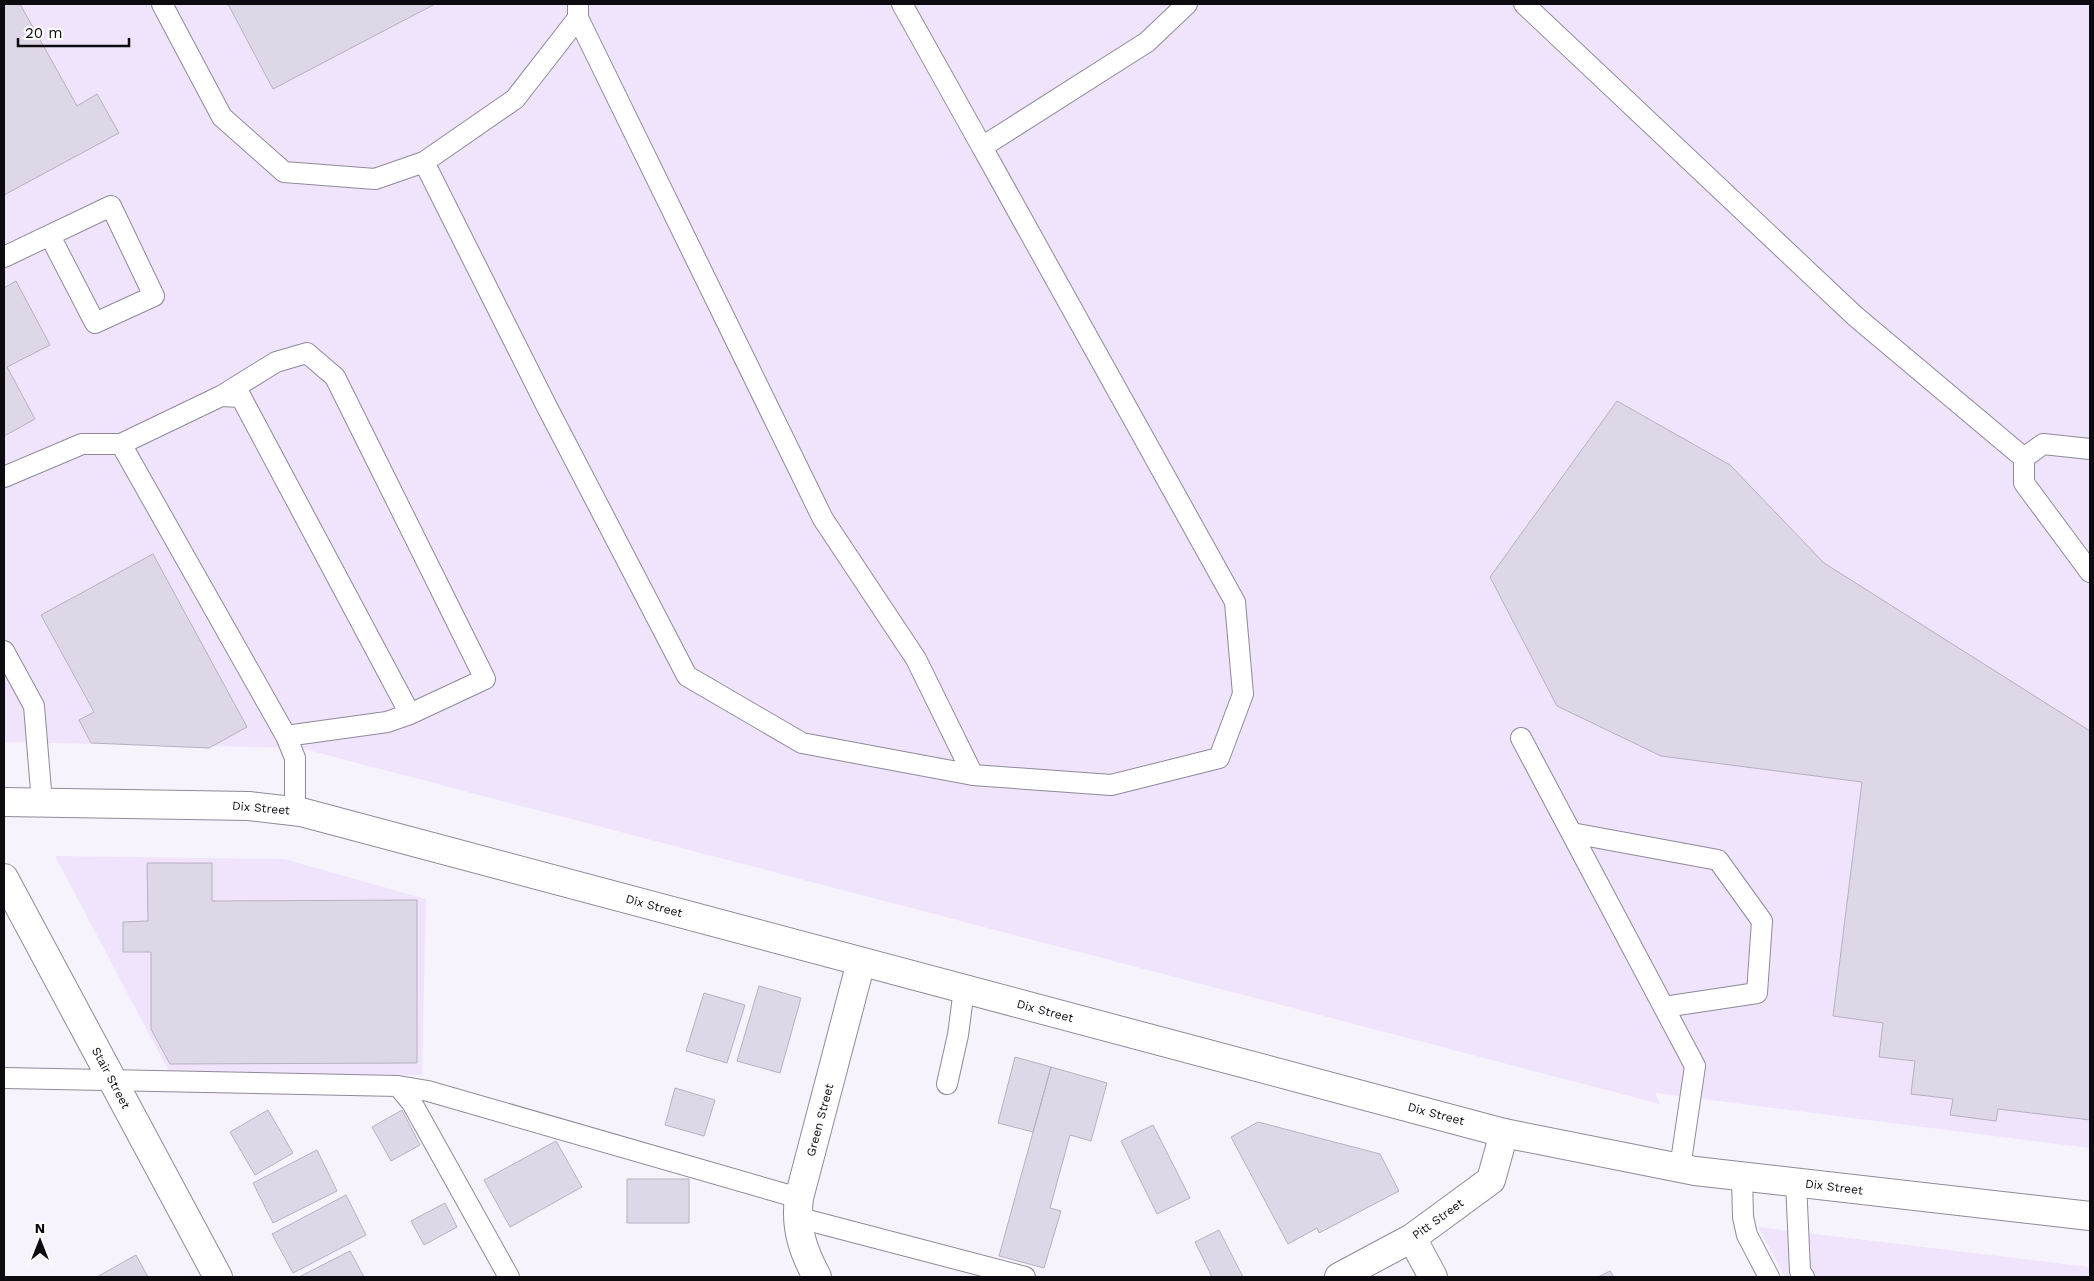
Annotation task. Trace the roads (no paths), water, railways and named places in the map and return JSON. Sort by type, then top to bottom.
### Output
[{"type":"street","name":"Dix Street","points":[[4,802],[248,806],[294,811],[1504,1133],[1680,1168],[2090,1216]]},
{"type":"street","name":"Stair Street","points":[[4,878],[218,1277]]},
{"type":"street","name":"Green Street","points":[[817,1277],[805,1254],[798,1208],[861,962]]},
{"type":"street","name":"Pitt Street","points":[[1339,1277],[1412,1238],[1491,1180],[1504,1133]]},
{"type":"street","points":[[1412,1238],[1433,1277]]},
{"type":"lane","points":[[162,4],[222,117],[284,172],[375,179],[424,162],[515,99],[578,11],[824,518],[916,659],[973,775]]},
{"type":"lane","points":[[424,162],[546,405],[687,676],[802,743],[973,775],[1111,785],[1219,758],[1244,694],[1235,602],[902,4]]},
{"type":"lane","points":[[982,147],[1147,42],[1187,4]]},
{"type":"lane","points":[[1524,4],[1855,316],[2024,458],[2024,483],[2090,572]]},
{"type":"lane","points":[[4,257],[111,206],[154,296],[95,323],[50,236]]},
{"type":"lane","points":[[4,477],[82,444],[121,444],[221,396],[276,362],[307,353],[335,377],[485,679],[410,714],[387,722],[286,736]]},
{"type":"lane","points":[[221,396],[241,397],[410,714]]},
{"type":"lane","points":[[121,444],[286,736],[294,758],[294,811]]},
{"type":"lane","points":[[2024,458],[2043,444],[2090,450]]},
{"type":"lane","points":[[4,651],[34,706],[42,803]]},
{"type":"lane","points":[[1521,738],[1695,1066],[1680,1168]]},
{"type":"lane","points":[[1572,833],[1718,860],[1762,921],[1757,993],[1664,1007]]},
{"type":"lane","points":[[947,1084],[958,1035],[964,989]]},
{"type":"lane","points":[[4,1078],[398,1086],[428,1091],[798,1208],[1025,1277]]},
{"type":"lane","points":[[398,1086],[412,1103],[509,1277]]},
{"type":"lane","points":[[1742,1176],[1743,1217],[1747,1235],[1769,1277]]},
{"type":"lane","points":[[1796,1182],[1800,1272],[1804,1277]]}]
